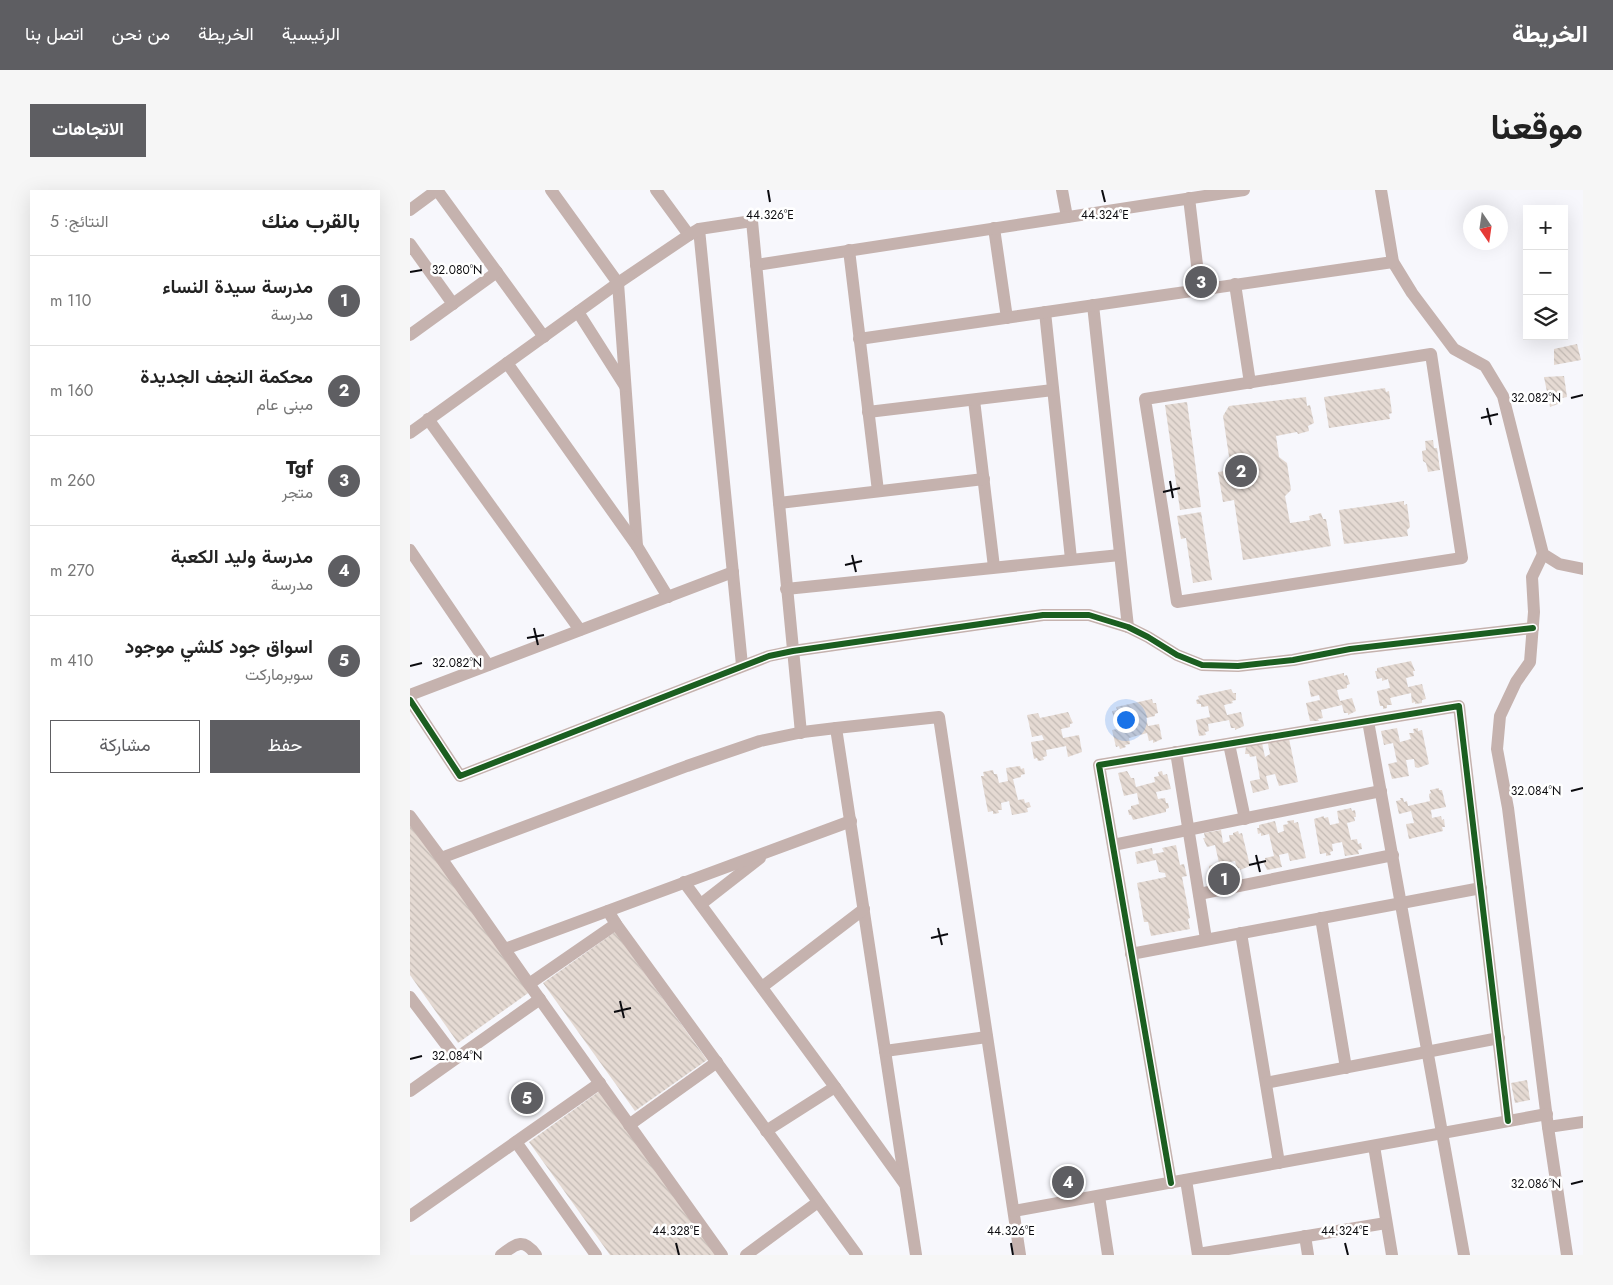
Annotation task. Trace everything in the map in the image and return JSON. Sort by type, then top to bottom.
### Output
[{"type":"street","points":[[410,210],[437,190],[544,336]]},
{"type":"street","points":[[551,190],[618,283],[637,546]]},
{"type":"street","points":[[656,190],[694,232],[742,665]]},
{"type":"street","points":[[1062,190],[1067,217]]},
{"type":"street","points":[[756,265],[1244,190]]},
{"type":"street","points":[[1381,190],[1393,262],[1412,293],[1454,349],[1485,366],[1503,396],[1543,554],[1532,577],[1533,628],[1530,662],[1516,682],[1500,716],[1497,749],[1508,808],[1567,1255]]},
{"type":"street","points":[[1189,198],[1200,290]]},
{"type":"street","points":[[410,432],[618,283],[694,232],[752,222],[801,733]]},
{"type":"street","points":[[994,228],[1007,318]]},
{"type":"street","points":[[410,244],[453,304]]},
{"type":"street","points":[[849,250],[878,491]]},
{"type":"street","points":[[859,339],[1393,262]]},
{"type":"street","points":[[410,334],[497,272]]},
{"type":"street","points":[[1235,284],[1250,383]]},
{"type":"street","points":[[1093,305],[1128,627]]},
{"type":"street","points":[[578,312],[626,389]]},
{"type":"street","points":[[1044,312],[1070,559]]},
{"type":"street","points":[[1430,354],[1462,558],[1177,602],[1145,399],[1250,383],[1430,354]]},
{"type":"street","points":[[507,363],[637,546],[668,597]]},
{"type":"street","points":[[868,412],[1053,390]]},
{"type":"street","points":[[974,400],[994,567]]},
{"type":"street","points":[[428,419],[580,630]]},
{"type":"street","points":[[779,503],[984,479]]},
{"type":"street","points":[[410,550],[488,665]]},
{"type":"street","points":[[1543,554],[1559,564],[1583,569]]},
{"type":"street","points":[[786,589],[1120,555]]},
{"type":"street","points":[[410,696],[733,572]]},
{"type":"street","points":[[410,700],[460,776],[742,665],[770,656],[792,651],[1043,615],[1089,615],[1128,627],[1177,655],[1202,665],[1238,666],[1293,660],[1350,649],[1533,628]]},
{"type":"street","points":[[1171,1183],[1099,765],[1459,706],[1508,1121]]},
{"type":"street","points":[[441,858],[714,756],[760,741],[836,728],[939,718],[1020,1255]]},
{"type":"street","points":[[1368,721],[1464,1255]]},
{"type":"street","points":[[836,728],[916,1255]]},
{"type":"street","points":[[1230,744],[1246,819]]},
{"type":"street","points":[[1176,752],[1206,939]]},
{"type":"street","points":[[1113,845],[1381,791]]},
{"type":"street","points":[[410,816],[722,1255]]},
{"type":"street","points":[[505,949],[851,821]]},
{"type":"street","points":[[701,904],[769,851]]},
{"type":"street","points":[[1199,894],[1393,855]]},
{"type":"street","points":[[684,882],[906,1185]]},
{"type":"street","points":[[1132,954],[1481,888]]},
{"type":"street","points":[[762,987],[864,909]]},
{"type":"street","points":[[608,910],[616,924],[857,1255]]},
{"type":"street","points":[[1321,918],[1346,1068]]},
{"type":"street","points":[[529,984],[616,924]]},
{"type":"street","points":[[1241,932],[1279,1163]]},
{"type":"street","points":[[410,997],[456,1058]]},
{"type":"street","points":[[410,1090],[540,1000]]},
{"type":"street","points":[[886,1051],[987,1037]]},
{"type":"street","points":[[1266,1083],[1499,1038]]},
{"type":"street","points":[[630,1125],[717,1062]]},
{"type":"street","points":[[410,1216],[600,1083]]},
{"type":"street","points":[[766,1131],[835,1087]]},
{"type":"street","points":[[1014,1211],[1508,1121],[1583,1122]]},
{"type":"street","points":[[516,1142],[596,1255]]},
{"type":"street","points":[[1374,1146],[1392,1255]]},
{"type":"street","points":[[1186,1180],[1198,1255],[1245,1251],[1305,1236],[1386,1223]]},
{"type":"street","points":[[1099,1196],[1108,1255]]},
{"type":"street","points":[[746,1255],[818,1202]]},
{"type":"street","points":[[1305,1236],[1308,1255]]},
{"type":"street","points":[[501,1255],[516,1244],[524,1243],[530,1246],[536,1255]]},
{"type":"building","points":[[1577,344],[1581,360],[1554,365],[1554,349]]},
{"type":"building","points":[[1564,376],[1567,397],[1558,399],[1558,404],[1550,407],[1544,377]]},
{"type":"building","points":[[1385,388],[1386,392],[1389,391],[1392,413],[1389,414],[1390,419],[1329,428],[1324,397]]},
{"type":"building","points":[[1306,397],[1307,406],[1310,405],[1314,423],[1308,426],[1309,431],[1276,436],[1279,457],[1287,463],[1291,490],[1285,496],[1290,523],[1310,520],[1309,516],[1321,513],[1323,519],[1326,519],[1331,546],[1243,560],[1234,500],[1223,502],[1218,472],[1231,470],[1223,416],[1229,406]]},
{"type":"building","points":[[1187,402],[1201,507],[1180,510],[1165,405]]},
{"type":"building","points":[[1433,440],[1434,448],[1437,448],[1440,470],[1428,472],[1426,463],[1423,461],[1422,451],[1426,450],[1425,441]]},
{"type":"building","points":[[1404,501],[1404,505],[1407,504],[1410,527],[1407,530],[1408,536],[1344,544],[1339,510]]},
{"type":"building","points":[[1201,512],[1212,580],[1193,583],[1186,538],[1181,539],[1177,516]]},
{"type":"building","points":[[1411,661],[1415,671],[1413,671],[1414,676],[1406,678],[1408,687],[1422,684],[1426,699],[1422,700],[1422,703],[1412,703],[1411,693],[1390,698],[1392,705],[1387,705],[1387,708],[1383,709],[1383,706],[1380,706],[1377,691],[1390,688],[1388,679],[1382,681],[1382,678],[1377,679],[1375,671],[1377,671],[1377,668]]},
{"type":"building","points":[[1344,673],[1344,676],[1347,675],[1350,684],[1347,685],[1347,688],[1337,690],[1340,701],[1352,698],[1356,711],[1348,715],[1348,713],[1344,713],[1342,705],[1321,710],[1323,718],[1318,719],[1319,721],[1310,721],[1306,703],[1320,700],[1319,695],[1311,697],[1308,681]]},
{"type":"building","points":[[1231,689],[1233,693],[1236,693],[1236,700],[1232,701],[1233,703],[1224,705],[1227,715],[1241,712],[1244,726],[1235,730],[1235,728],[1231,728],[1229,720],[1208,724],[1209,731],[1205,732],[1206,735],[1199,736],[1196,720],[1210,717],[1208,706],[1201,707],[1201,704],[1197,704],[1198,696]]},
{"type":"building","points":[[1152,699],[1153,703],[1156,703],[1158,713],[1155,716],[1146,718],[1148,726],[1159,724],[1162,739],[1153,743],[1153,740],[1149,741],[1147,733],[1129,738],[1130,744],[1125,745],[1126,747],[1120,749],[1119,746],[1116,747],[1112,730],[1127,727],[1125,721],[1118,722],[1118,718],[1114,719],[1112,711],[1117,710],[1116,707]]},
{"type":"building","points":[[1068,712],[1073,723],[1070,724],[1070,727],[1061,729],[1063,738],[1079,735],[1082,752],[1068,757],[1066,746],[1046,750],[1047,756],[1043,757],[1044,760],[1038,761],[1037,758],[1034,759],[1031,742],[1044,740],[1042,735],[1032,737],[1027,715],[1038,713],[1040,718]]},
{"type":"building","points":[[1397,728],[1400,742],[1411,739],[1409,733],[1414,733],[1413,729],[1418,728],[1418,731],[1422,730],[1429,764],[1418,768],[1415,767],[1414,759],[1406,760],[1409,776],[1392,779],[1388,764],[1397,762],[1393,743],[1384,745],[1381,731]]},
{"type":"building","points":[[1288,734],[1298,782],[1279,786],[1275,774],[1266,776],[1269,789],[1253,793],[1250,781],[1260,779],[1256,756],[1250,757],[1249,754],[1245,754],[1246,746],[1262,743],[1265,757],[1270,754],[1267,739]]},
{"type":"building","points":[[1020,766],[1021,769],[1024,768],[1025,774],[1013,779],[1018,800],[1024,799],[1025,803],[1029,802],[1031,807],[1027,808],[1028,812],[1012,815],[1009,801],[1001,803],[1002,810],[998,810],[999,813],[993,814],[993,811],[988,812],[981,776],[984,776],[983,772],[993,770],[994,774],[997,774],[999,783],[1008,781],[1006,768]]},
{"type":"building","points":[[1127,771],[1131,778],[1134,778],[1136,787],[1155,782],[1154,777],[1159,776],[1158,772],[1162,771],[1163,775],[1167,774],[1171,789],[1156,792],[1158,799],[1165,798],[1166,803],[1168,803],[1169,808],[1166,809],[1166,812],[1133,820],[1128,810],[1131,809],[1131,806],[1139,804],[1137,793],[1124,796],[1118,773]]},
{"type":"building","points":[[1439,788],[1439,790],[1442,790],[1446,807],[1431,810],[1432,818],[1441,816],[1442,820],[1444,819],[1445,827],[1442,827],[1443,831],[1409,839],[1406,824],[1414,823],[1411,811],[1399,814],[1396,801],[1403,798],[1404,802],[1407,801],[1408,806],[1430,801],[1430,790]]},
{"type":"building","points":[[1351,808],[1352,811],[1355,810],[1355,821],[1347,823],[1351,840],[1357,839],[1358,844],[1361,843],[1362,849],[1358,850],[1359,854],[1345,856],[1342,842],[1332,844],[1333,851],[1330,852],[1331,855],[1326,856],[1326,853],[1320,854],[1314,819],[1324,816],[1324,818],[1328,817],[1330,825],[1339,823],[1337,811]]},
{"type":"building","points":[[1294,820],[1294,823],[1298,822],[1306,858],[1290,861],[1288,853],[1279,855],[1282,867],[1267,870],[1263,861],[1265,861],[1265,858],[1274,856],[1269,834],[1261,836],[1261,833],[1258,834],[1257,828],[1259,828],[1259,825],[1275,821],[1278,833],[1284,831],[1283,825],[1288,824],[1287,821]]},
{"type":"building","points":[[410,823],[531,991],[458,1043],[410,975]]},
{"type":"building","points":[[1221,830],[1223,843],[1230,841],[1229,835],[1233,835],[1233,833],[1238,831],[1239,834],[1242,833],[1250,866],[1240,870],[1240,868],[1237,869],[1235,861],[1224,863],[1227,876],[1212,879],[1209,876],[1209,866],[1219,863],[1215,845],[1207,847],[1203,838],[1205,838],[1204,833]]},
{"type":"building","points":[[1176,845],[1180,865],[1184,864],[1187,876],[1182,877],[1190,918],[1188,919],[1190,929],[1151,936],[1148,922],[1144,922],[1137,883],[1166,877],[1165,873],[1159,872],[1156,860],[1137,864],[1135,852],[1152,848],[1153,854],[1164,852],[1162,848]]},
{"type":"building","points":[[615,932],[707,1060],[635,1111],[543,983]]},
{"type":"building","points":[[1527,1080],[1530,1100],[1515,1103],[1511,1083]]},
{"type":"building","points":[[601,1090],[720,1255],[610,1255],[529,1142]]},
{"type":"cycle path","points":[[410,700],[460,776],[769,656],[1043,615],[1089,615],[1128,627],[1177,655],[1202,665],[1238,666],[1293,660],[1350,649],[1533,628]]},
{"type":"cycle path","points":[[1171,1183],[1099,765],[1459,706],[1508,1121]]},
{"type":"place","name":"Tgf","points":[[1201,282]]},
{"type":"place","name":"محكمة النجف الجديدة","points":[[1241,471]]},
{"type":"place","name":"مدرسة سيدة النساء","points":[[1224,879]]},
{"type":"place","name":"اسواق جود كلشي موجود","points":[[527,1098]]},
{"type":"place","name":"مدرسة وليد الكعبة","points":[[1068,1182]]}]
